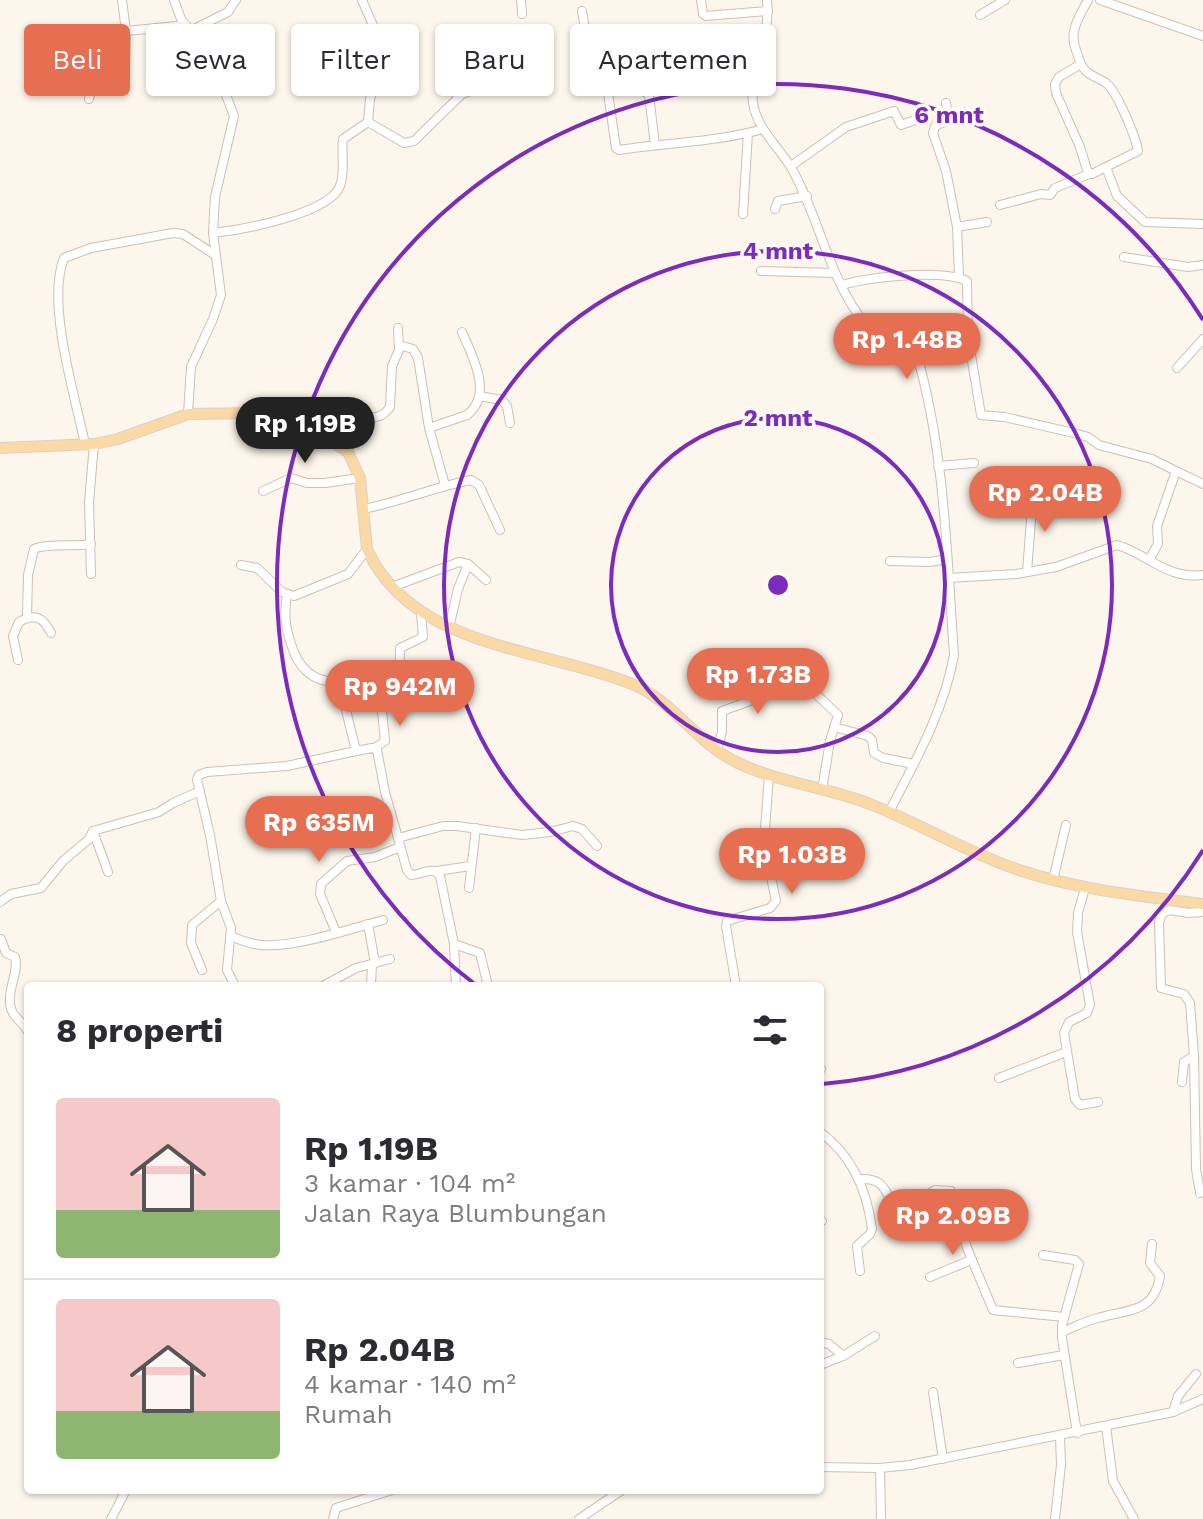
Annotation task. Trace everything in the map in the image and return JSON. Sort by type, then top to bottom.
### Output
[{"type":"main road","points":[[0,448],[89,444],[118,439],[188,414],[263,413],[309,429],[348,452],[360,478],[367,549],[378,570],[421,613],[449,628],[632,684],[657,697],[734,762],[889,812],[996,862],[1085,888],[1203,904]]},
{"type":"street","points":[[122,0],[125,24]]},
{"type":"street","points":[[174,0],[186,24]]},
{"type":"street","points":[[198,24],[228,12],[236,0]]},
{"type":"street","points":[[362,0],[382,46],[384,59],[370,99],[368,122]]},
{"type":"street","points":[[521,0],[522,14]]},
{"type":"street","points":[[701,0],[706,16],[768,11]]},
{"type":"street","points":[[767,0],[766,36],[752,100],[763,129],[791,166],[807,196],[834,273],[878,337],[920,366],[928,397],[944,502],[954,655],[945,692],[889,812]]},
{"type":"street","points":[[980,15],[1005,0]]},
{"type":"street","points":[[1000,205],[1041,194],[1050,195],[1055,188],[1136,154],[1138,147],[1109,84],[1087,73],[1071,37],[1088,0]]},
{"type":"street","points":[[1100,0],[1203,36]]},
{"type":"street","points":[[582,11],[585,29],[607,86],[616,148],[619,150],[763,129]]},
{"type":"street","points":[[1081,64],[1059,77],[1056,89],[1089,174]]},
{"type":"street","points":[[188,414],[191,367],[221,295],[213,233],[215,197],[234,116],[226,96]]},
{"type":"street","points":[[649,96],[655,145]]},
{"type":"street","points":[[368,122],[404,143],[414,141],[458,97]]},
{"type":"street","points":[[946,103],[949,120],[935,126],[933,133],[946,171],[957,227],[959,277]]},
{"type":"street","points":[[791,166],[846,127],[894,111],[901,125],[921,118]]},
{"type":"street","points":[[213,233],[262,226],[310,208],[332,195],[341,181],[343,139],[368,122]]},
{"type":"street","points":[[743,214],[748,133]]},
{"type":"street","points":[[1106,167],[1117,196],[1145,222],[1203,224]]},
{"type":"street","points":[[775,209],[782,199],[807,196]]},
{"type":"street","points":[[957,227],[987,222]]},
{"type":"street","points":[[91,574],[89,444],[59,324],[64,258],[91,248],[173,233],[183,234],[215,255]]},
{"type":"street","points":[[1124,257],[1188,267],[1203,265]]},
{"type":"street","points":[[761,271],[834,273]]},
{"type":"street","points":[[842,285],[877,277],[965,279],[968,283],[968,337],[981,415],[1004,417],[1088,437],[1099,445],[1152,459],[1203,484]]},
{"type":"street","points":[[338,444],[346,418],[375,418],[386,413],[390,407],[392,366],[399,345],[398,328]]},
{"type":"street","points":[[429,428],[467,415],[479,396],[477,369],[462,332]]},
{"type":"street","points":[[1177,368],[1203,339]]},
{"type":"street","points":[[399,345],[413,349],[418,358],[429,428],[445,485]]},
{"type":"street","points":[[479,396],[502,400],[507,406],[510,423]]},
{"type":"street","points":[[938,466],[974,463]]},
{"type":"street","points":[[1150,558],[1158,544],[1157,526],[1176,471]]},
{"type":"street","points":[[263,491],[291,478],[307,483],[325,483],[360,478]]},
{"type":"street","points":[[363,509],[394,503],[445,485],[475,481],[500,530]]},
{"type":"street","points":[[1027,572],[1033,494]]},
{"type":"street","points":[[27,617],[28,575],[34,549],[43,545],[73,547],[91,544]]},
{"type":"street","points":[[948,578],[1027,572],[1069,564],[1111,545],[1150,558],[1169,572],[1203,575]]},
{"type":"street","points":[[241,565],[257,568],[287,595],[294,596],[348,574],[367,549]]},
{"type":"street","points":[[890,561],[930,562],[947,559]]},
{"type":"street","points":[[392,587],[459,562],[468,564],[486,580]]},
{"type":"street","points":[[449,628],[458,589],[468,564]]},
{"type":"street","points":[[287,595],[285,623],[293,652],[305,672],[314,678],[335,682],[376,674],[400,665]]},
{"type":"street","points":[[356,751],[345,706],[347,701],[399,684],[400,648],[423,637],[421,613]]},
{"type":"street","points":[[18,660],[13,636],[19,622],[27,617],[43,620],[51,633]]},
{"type":"street","points":[[717,750],[722,732],[722,711],[753,700],[764,663]]},
{"type":"street","points":[[794,673],[838,715],[822,790]]},
{"type":"street","points":[[233,982],[227,970],[231,936],[197,780],[202,773],[287,766],[375,748],[385,741],[380,690]]},
{"type":"street","points":[[834,727],[868,736],[872,740],[874,753],[883,758],[914,764]]},
{"type":"street","points":[[375,748],[399,842],[411,875],[470,866]]},
{"type":"street","points":[[735,982],[727,921],[770,908],[776,901],[764,843],[769,775]]},
{"type":"street","points":[[0,902],[11,894],[41,888],[63,861],[89,839],[93,831],[159,812],[200,791]]},
{"type":"street","points":[[1053,880],[1066,825]]},
{"type":"street","points":[[336,932],[320,894],[321,884],[347,861],[375,857],[399,842],[443,826],[522,835],[573,826],[582,829],[597,846]]},
{"type":"street","points":[[469,888],[476,828]]},
{"type":"street","points":[[93,831],[108,872]]},
{"type":"street","points":[[726,850],[764,843]]},
{"type":"street","points":[[437,871],[454,944],[456,982]]},
{"type":"street","points":[[1085,888],[1078,913],[1077,932],[1090,1005],[1087,1013],[1065,1026],[1066,1052],[1077,1102],[1080,1105],[1098,1102]]},
{"type":"street","points":[[202,970],[191,943],[192,925],[221,901]]},
{"type":"street","points":[[1200,1193],[1196,1169],[1194,1030],[1188,996],[1164,991],[1160,985],[1159,929],[1162,914],[1169,910],[1203,912]]},
{"type":"street","points":[[231,936],[253,944],[268,945],[383,920]]},
{"type":"street","points":[[368,924],[373,964],[371,982]]},
{"type":"street","points":[[0,937],[6,953],[15,957],[17,962],[10,1006],[14,1015],[24,1023]]},
{"type":"street","points":[[454,944],[480,953],[487,982]]},
{"type":"street","points":[[330,982],[356,968],[390,959]]},
{"type":"street","points":[[999,1078],[1066,1052]]},
{"type":"street","points":[[1182,1082],[1184,1062],[1194,1056]]},
{"type":"street","points":[[824,1136],[860,1179],[872,1229],[857,1246],[860,1271]]},
{"type":"street","points":[[860,1179],[880,1182],[901,1212],[935,1190],[951,1191],[971,1260],[993,1310],[1064,1317]]},
{"type":"street","points":[[1062,1332],[1095,1318],[1129,1312],[1151,1300],[1158,1289],[1160,1276],[1150,1263],[1152,1244]]},
{"type":"street","points":[[1043,1255],[1075,1260],[1079,1264],[1062,1332],[1077,1433]]},
{"type":"street","points":[[930,1277],[971,1260]]},
{"type":"street","points":[[824,1363],[843,1356],[875,1336]]},
{"type":"street","points":[[824,1343],[843,1356]]},
{"type":"street","points":[[1018,1363],[1064,1355]]},
{"type":"street","points":[[1173,1412],[1178,1396],[1196,1374]]},
{"type":"street","points":[[933,1392],[943,1459]]},
{"type":"street","points":[[824,1467],[880,1468],[943,1459],[1173,1412],[1203,1399]]},
{"type":"street","points":[[1106,1426],[1113,1481],[1134,1519]]},
{"type":"street","points":[[1055,1519],[1061,1465],[1060,1436]]},
{"type":"street","points":[[880,1468],[881,1519]]},
{"type":"street","points":[[111,1519],[124,1494]]},
{"type":"street","points":[[333,1519],[335,1509],[380,1494]]},
{"type":"street","points":[[579,1519],[616,1494]]},
{"type":"street","points":[[591,1510],[598,1519]]}]
